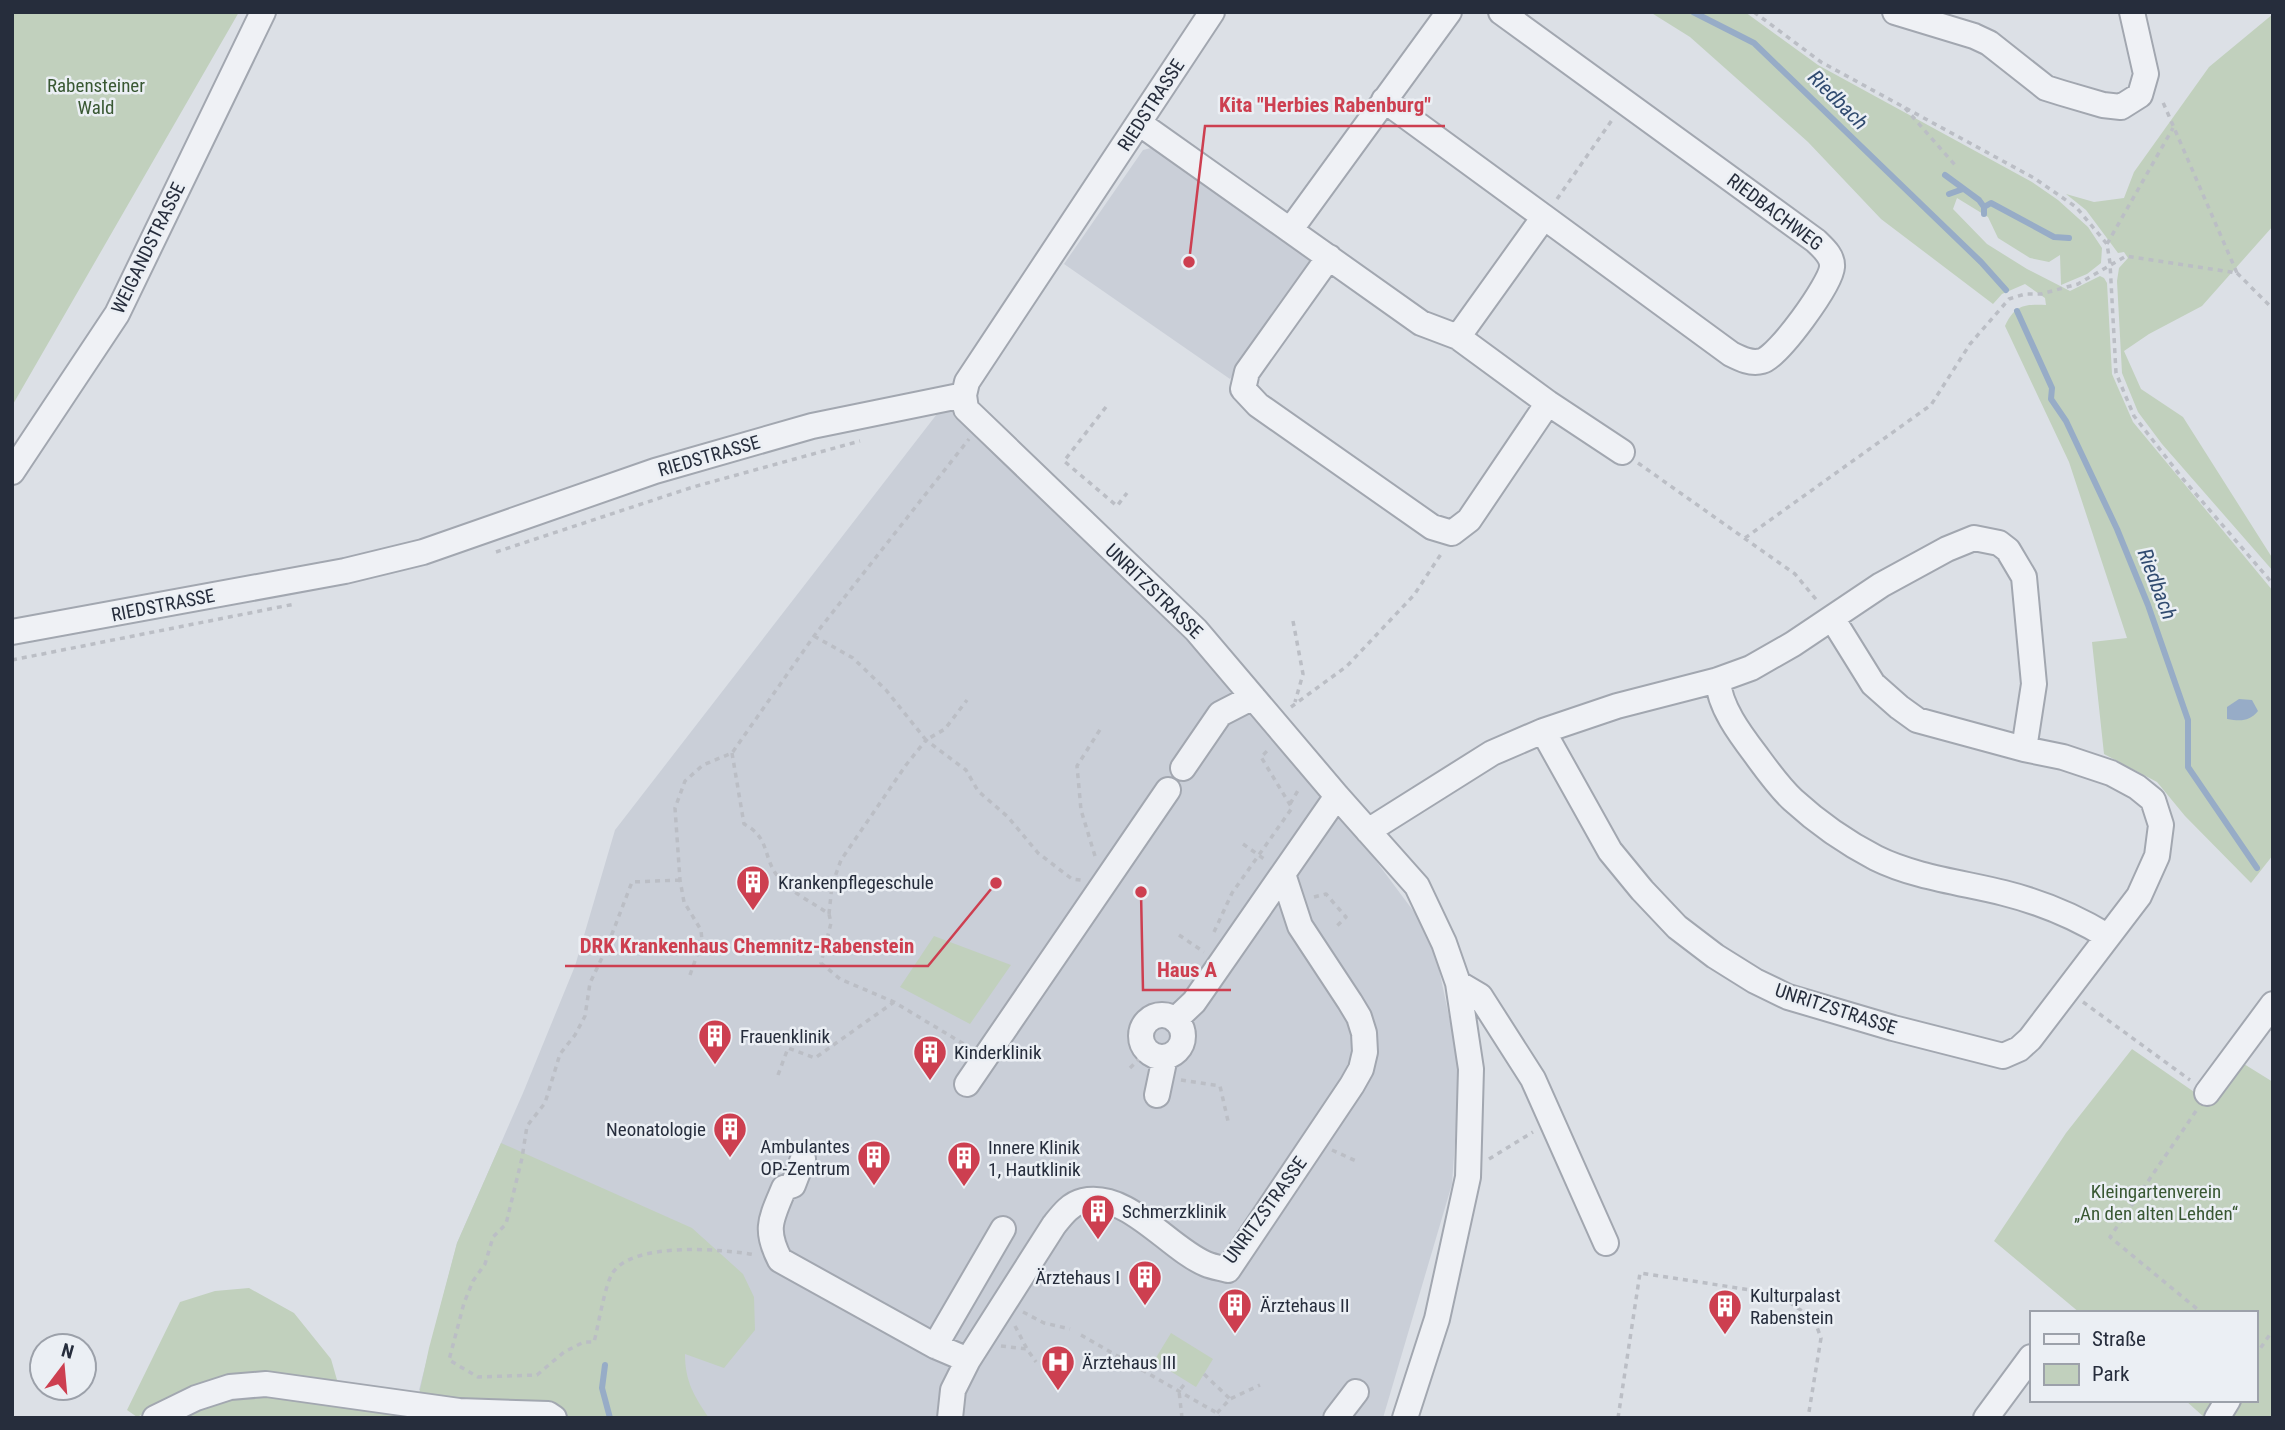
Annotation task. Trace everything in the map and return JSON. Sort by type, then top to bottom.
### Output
[{"type":"street","name":"WEIGANDSTRASSE","points":[[12,472],[117,314],[263,12]]},
{"type":"street","name":"RIEDSTRASSE","points":[[12,632],[345,571],[424,552],[655,471],[812,426],[964,395],[967,382],[1212,12]]},
{"type":"street","points":[[1291,229],[1449,12]]},
{"type":"street","name":"RIEDBACHWEG","points":[[1384,100],[1731,354],[1746,361],[1763,362],[1776,352],[1825,286],[1832,267],[1829,254],[1816,241],[1501,12]]},
{"type":"street","points":[[1895,12],[1989,43],[2046,88],[2103,105],[2121,107],[2140,95],[2146,74],[2132,12]]},
{"type":"street","points":[[1139,123],[1421,323],[1458,337],[1548,403],[1622,452]]},
{"type":"street","points":[[1458,337],[1544,217]]},
{"type":"street","points":[[1329,257],[1247,372],[1243,389],[1258,405],[1432,527],[1452,533],[1469,520],[1548,403]]},
{"type":"street","name":"UNRITZSTRASSE","points":[[964,395],[966,409],[1196,630],[1336,796],[1417,886],[1444,943],[1458,983],[1471,1069],[1468,1177],[1437,1319],[1405,1418]]},
{"type":"street","points":[[1368,831],[1492,753],[1543,731],[1617,706],[1718,680],[1751,668],[1881,585],[1947,549],[1974,538],[1999,543],[2008,551],[2024,577],[2034,684],[2024,749]]},
{"type":"street","name":"UNRITZSTRASSE","points":[[1543,731],[1610,851],[1677,927],[1715,956],[1755,981],[1788,997],[1827,1010],[2003,1056],[2019,1049],[2031,1039],[2139,896],[2157,856],[2161,825],[2153,800],[2137,787],[2111,773],[2063,757],[1917,720],[1873,684],[1832,618]]},
{"type":"street","points":[[1718,680],[1718,692],[1728,711],[1746,742],[1770,773],[1792,799],[1847,841],[1878,859],[1902,867],[2036,902],[2083,922],[2107,936]]},
{"type":"street","points":[[1183,768],[1220,714],[1253,697]]},
{"type":"street","points":[[967,1084],[1168,790]]},
{"type":"street","points":[[1175,1020],[1194,1002],[1210,953],[1283,874],[1336,796]]},
{"type":"street","name":"UNRITZSTRASSE","points":[[950,1418],[953,1390],[973,1352],[1054,1225],[1072,1206],[1083,1201],[1107,1200],[1205,1264],[1228,1270],[1352,1085],[1361,1069],[1365,1052],[1364,1033],[1359,1017],[1326,962],[1300,926],[1283,874]]},
{"type":"street","points":[[1458,983],[1480,996],[1533,1079],[1606,1244]]},
{"type":"street","points":[[2207,1093],[2273,1004]]},
{"type":"street","points":[[1160,1016],[1168,1016],[1181,1027],[1181,1043],[1152,1070],[1141,1037],[1146,1023],[1160,1016]]},
{"type":"street","points":[[803,1158],[793,1185],[783,1188],[770,1221],[771,1243],[780,1260],[935,1346],[973,1352]]},
{"type":"street","points":[[935,1346],[1003,1228]]},
{"type":"street","points":[[1986,1418],[2030,1358]]},
{"type":"street","points":[[155,1418],[195,1398],[230,1387],[266,1384],[459,1411],[548,1414],[554,1418]]},
{"type":"street","points":[[1336,1418],[1356,1392]]},
{"type":"street","points":[[2217,1418],[2227,1402]]},
{"type":"path","points":[[1754,12],[1821,62],[2035,178],[2076,207],[2107,244],[2116,373],[2134,416],[2183,479],[2273,584]]},
{"type":"path","points":[[1544,217],[1625,101]]},
{"type":"path","points":[[1903,106],[1955,165]]},
{"type":"path","points":[[2107,244],[2173,128],[2237,273],[2273,309]]},
{"type":"path","points":[[1745,538],[1931,405],[1970,344],[2010,299],[2078,284],[2126,256],[2237,273]]},
{"type":"path","points":[[1106,407],[1065,461],[1117,506],[1127,493]]},
{"type":"path","points":[[690,975],[702,941],[701,930],[684,902],[680,880],[675,808],[685,781],[703,765],[732,753],[814,636],[982,423]]},
{"type":"path","points":[[1622,452],[1796,574],[1832,618]]},
{"type":"path","points":[[1295,704],[1347,666],[1414,595],[1452,533]]},
{"type":"path","points":[[1211,939],[1232,893],[1292,808],[1261,757],[1295,704],[1303,674],[1293,621]]},
{"type":"path","points":[[814,636],[853,658],[886,690],[926,740],[966,770],[978,791],[1008,817],[1038,853],[1072,878],[1104,885],[1081,810],[1077,766],[1101,728]]},
{"type":"path","points":[[967,700],[945,729],[926,740],[906,765],[841,860],[832,885],[829,914],[831,923],[821,963],[840,979],[894,1002],[984,1057]]},
{"type":"path","points":[[732,753],[744,824],[757,831],[766,848],[770,864],[780,880],[829,914]]},
{"type":"path","points":[[1243,844],[1283,874]]},
{"type":"path","points":[[680,880],[632,882],[590,983],[585,1016],[560,1054],[545,1103],[527,1126],[506,1224],[493,1237],[485,1264],[473,1281],[464,1303],[449,1360],[478,1377],[537,1375],[564,1352],[584,1342],[594,1342],[612,1273],[634,1256],[649,1252],[725,1249],[765,1257],[776,1253]]},
{"type":"path","points":[[1308,899],[1326,894],[1346,917],[1335,928]]},
{"type":"path","points":[[1180,935],[1210,953]]},
{"type":"path","points":[[2068,990],[2207,1093],[2110,1237],[2200,1311]]},
{"type":"path","points":[[778,1075],[788,1048],[815,1058],[894,1002]]},
{"type":"path","points":[[1152,1070],[1220,1086],[1228,1121]]},
{"type":"path","points":[[1468,1158],[1486,1162],[1552,1119]]},
{"type":"path","points":[[1618,1418],[1640,1273],[1777,1294],[1814,1320],[1821,1338],[1808,1418]]},
{"type":"path","points":[[1004,1304],[1044,1322],[1070,1329]]},
{"type":"path","points":[[2257,1353],[2273,1330]]},
{"type":"path","points":[[1081,1335],[1218,1416],[1230,1399],[1259,1385]]},
{"type":"path","points":[[973,1352],[1027,1349],[1036,1362]]},
{"type":"path","points":[[1204,1374],[1230,1399]]},
{"type":"path","points":[[1178,1391],[1187,1381]]},
{"type":"path","points":[[1178,1391],[1182,1418]]},
{"type":"shaded area","points":[[1151,148],[1163,151],[1308,254],[1311,260],[1312,267],[1230,379],[1064,264],[1143,150]]},
{"type":"shaded area","points":[[947,401],[1182,628],[1347,822],[1432,936],[1460,1069],[1452,1184],[1383,1418],[569,1418],[419,1390],[457,1243],[575,966],[615,830]]},
{"type":"green space","name":"Rabensteiner Wald","points":[[12,12],[239,12],[12,406]]},
{"type":"green space","points":[[1650,12],[1745,12],[1818,65],[2032,182],[2058,200],[2088,227],[2102,248],[2101,263],[2087,274],[2061,285],[2060,255],[2049,262],[2030,258],[1998,238],[1988,217],[1957,198],[1953,209],[1987,244],[2070,291],[2100,276],[2104,278],[2107,283],[2112,374],[2133,422],[2273,591],[2273,855],[2251,883],[2185,816],[2157,782],[2104,754],[2092,642],[2127,638],[2069,462],[2005,326],[2021,307],[2046,305],[2045,298],[2025,284],[2002,294],[1993,304],[1881,219],[1808,142],[1690,37]]},
{"type":"green space","points":[[2273,14],[2273,226],[2202,306],[2149,334],[2124,351],[2141,389],[2183,417],[2273,559],[2273,571],[2162,444],[2138,412],[2122,373],[2117,281],[2119,268],[2128,258],[2124,252],[2118,253],[2086,210],[2066,194],[2094,202],[2124,198],[2134,172],[2209,67]]},
{"type":"green space","points":[[934,936],[1011,965],[970,1024],[900,987]]},
{"type":"green space","name":"Kleingartenverein „An den alten Lehden“","points":[[2132,1049],[2213,1105],[2244,1064],[2273,1082],[2273,1418],[2205,1418],[2187,1402],[2257,1402],[2257,1311],[2078,1311],[1994,1241],[2066,1133]]},
{"type":"green space","points":[[501,1143],[692,1228],[743,1274],[754,1297],[755,1330],[724,1368],[685,1354],[691,1388],[709,1418],[172,1418],[237,1395],[418,1399],[457,1243]]},
{"type":"green space","points":[[249,1288],[294,1313],[331,1359],[337,1380],[189,1391],[137,1417],[127,1410],[180,1302],[215,1291]]},
{"type":"green space","points":[[1171,1333],[1213,1359],[1196,1387],[1154,1361]]},
{"type":"water","points":[[2239,699],[2252,700],[2258,711],[2244,720],[2227,719],[2227,707]]},
{"type":"waterway","name":"Riedbach","points":[[1693,12],[1754,43],[1981,262],[2006,290]]},
{"type":"waterway","points":[[1945,175],[1979,200],[1984,207],[1984,214]]},
{"type":"waterway","points":[[1949,194],[1963,189]]},
{"type":"waterway","points":[[1984,207],[1991,203],[2054,237],[2069,238]]},
{"type":"waterway","name":"Riedbach","points":[[2017,311],[2052,388],[2051,399],[2066,421],[2117,529],[2148,605],[2188,720],[2188,767],[2257,868]]},
{"type":"waterway","points":[[605,1365],[602,1388],[610,1418]]},
{"type":"place","name":"Kita \"Herbies Rabenburg\"","points":[[1189,262]]},
{"type":"place","name":"DRK Krankenhaus Chemnitz-Rabenstein","points":[[996,883]]},
{"type":"place","name":"Haus A","points":[[1141,892]]},
{"type":"place","name":"Krankenpflegeschule","points":[[753,912]]},
{"type":"place","name":"Frauenklinik","points":[[715,1066]]},
{"type":"place","name":"Kinderklinik","points":[[930,1082]]},
{"type":"place","name":"Neonatologie","points":[[730,1159]]},
{"type":"place","name":"Ambulantes OP-Zentrum","points":[[874,1187]]},
{"type":"place","name":"Innere Klinik 1, Hautklinik","points":[[964,1188]]},
{"type":"place","name":"Schmerzklinik","points":[[1098,1241]]},
{"type":"place","name":"Ärztehaus I","points":[[1145,1307]]},
{"type":"place","name":"Ärztehaus II","points":[[1235,1335]]},
{"type":"place","name":"Kulturpalast Rabenstein","points":[[1725,1336]]},
{"type":"place","name":"Ärztehaus III","points":[[1058,1392]]}]
